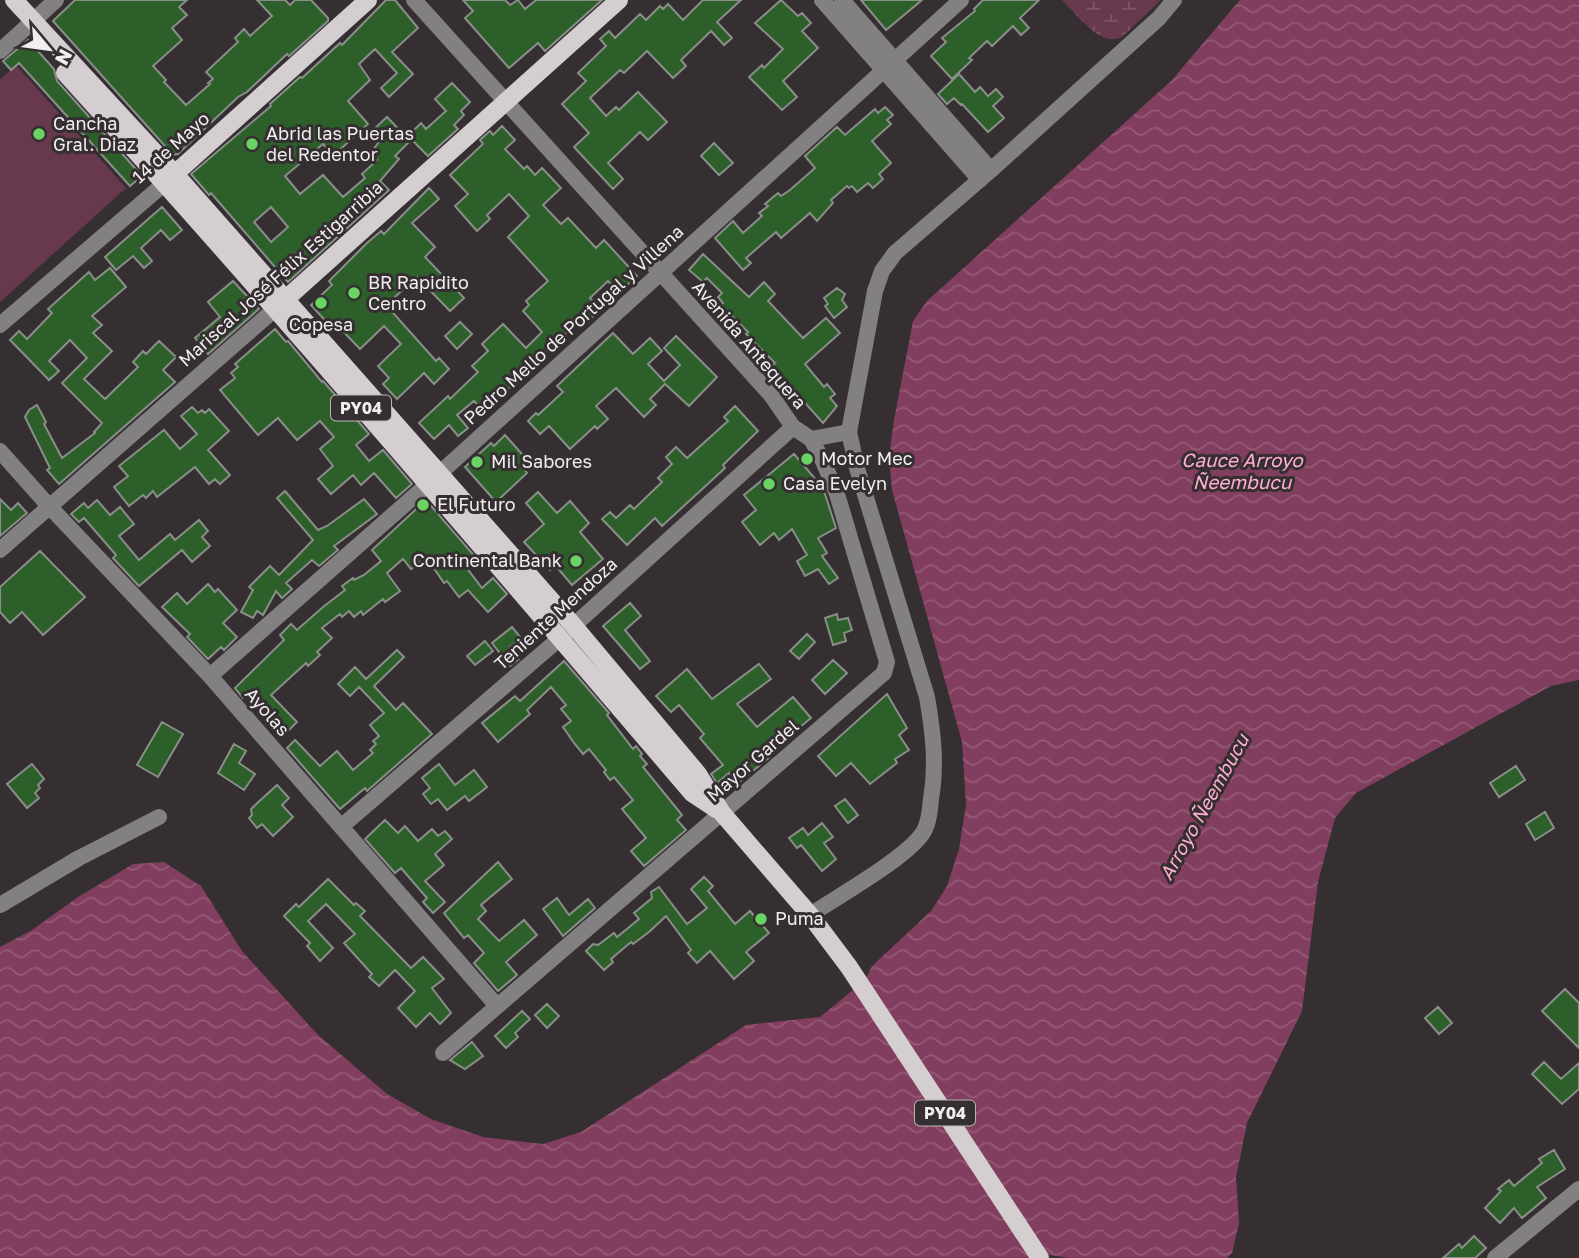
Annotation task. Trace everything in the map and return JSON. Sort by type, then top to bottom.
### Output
[{"type":"main road","name":"PY04","points":[[14,0],[29,25]]},
{"type":"main road","name":"14 de Mayo","points":[[169,178],[368,0]]},
{"type":"main road","name":"Mariscal José Félix Estigarribia","points":[[279,305],[619,0]]},
{"type":"main road","name":"PY04","points":[[0,2],[29,25],[169,178],[566,631],[698,774],[722,813],[810,915],[849,967],[1040,1258]]},
{"type":"street","points":[[0,51],[56,0]]},
{"type":"street","name":"Avenida Antequera","points":[[414,0],[509,97]]},
{"type":"street","name":"Avenida Antequera","points":[[427,0],[509,97],[664,270],[771,395],[793,427]]},
{"type":"street","points":[[822,0],[889,66],[986,175]]},
{"type":"street","points":[[842,0],[889,66]]},
{"type":"street","name":"Pedro Mello de Portugal y Villena","points":[[210,676],[433,479],[961,0]]},
{"type":"street","points":[[810,915],[899,856],[915,842],[925,830],[935,772],[934,734],[927,697],[857,468],[849,432],[875,291],[882,271],[895,253],[986,175],[1159,18],[1174,0]]},
{"type":"street","name":"14 de Mayo","points":[[0,325],[169,178]]},
{"type":"street","name":"Mariscal José Félix Estigarribia","points":[[0,550],[48,505],[279,305]]},
{"type":"street","name":"Mayor Gardel","points":[[443,1053],[884,673],[887,662],[837,494],[811,439],[793,427]]},
{"type":"street","name":"Teniente Mendoza","points":[[342,826],[566,631],[793,427]]},
{"type":"street","points":[[811,439],[849,432]]},
{"type":"street","name":"Ayolas","points":[[0,451],[210,676],[497,1006]]},
{"type":"street","points":[[0,905],[79,858],[159,817]]},
{"type":"street","points":[[1495,1258],[1579,1189]]},
{"type":"green space","points":[[1062,0],[1161,0],[1122,37],[1114,39],[1105,38],[1089,28]]},
{"type":"green space","name":"Cancha Gral. Diaz","points":[[16,65],[126,188],[0,302],[0,80]]},
{"type":"water","name":"Cauce Arroyo Ñeembucu","points":[[1240,0],[1579,0],[1579,680],[1551,686],[1356,793],[1335,818],[1318,882],[1302,1011],[1247,1123],[1236,1177],[1239,1223],[1232,1253],[1227,1258],[1070,1258],[1042,1254],[1033,1258],[0,1258],[0,947],[32,930],[78,897],[133,864],[164,862],[201,886],[242,951],[317,1034],[387,1094],[431,1119],[483,1137],[543,1144],[581,1132],[746,1025],[820,1017],[865,980],[872,966],[931,911],[947,886],[959,849],[966,805],[962,742],[892,490],[889,456],[913,321],[927,301],[1171,81]]},
{"type":"building","points":[[75,0],[187,0],[179,7],[187,15],[172,28],[182,40],[153,66],[186,105],[210,84],[208,83],[213,79],[206,72],[238,42],[235,38],[244,29],[250,36],[272,16],[257,0],[285,0],[290,5],[295,0],[311,0],[328,21],[238,97],[178,154],[173,155],[53,21]]},
{"type":"building","points":[[386,0],[395,0],[418,28],[392,52],[413,74],[389,97],[381,88],[397,73],[375,49],[359,64],[370,80],[348,101],[368,124],[333,156],[323,144],[285,176],[300,194],[323,175],[343,197],[365,178],[362,174],[377,160],[369,155],[382,138],[374,129],[387,117],[410,141],[395,156],[399,159],[380,181],[389,190],[288,282],[211,193],[209,195],[191,174],[271,106],[270,104],[300,77],[340,43],[342,45]],"holes":[[[271,207],[288,227],[271,242],[254,222]]]},
{"type":"building","points":[[463,0],[505,0],[510,5],[518,0],[525,9],[536,0],[602,0],[545,51],[538,43],[509,68],[465,18],[473,11]]},
{"type":"building","points":[[703,0],[741,0],[717,22],[732,38],[724,45],[711,31],[681,60],[686,66],[673,78],[647,51],[624,73],[620,70],[590,98],[606,116],[616,107],[619,110],[638,92],[667,122],[648,140],[640,132],[608,163],[623,179],[613,189],[574,147],[589,133],[562,104],[586,81],[578,73],[606,46],[600,39],[609,31],[615,38],[640,14],[646,20],[660,6],[663,9],[668,4],[683,20]]},
{"type":"building","points":[[781,0],[798,16],[802,13],[811,23],[802,31],[818,48],[783,81],[797,97],[782,110],[749,77],[762,65],[764,68],[783,49],[755,23]]},
{"type":"building","points":[[861,0],[922,0],[886,30]]},
{"type":"building","points":[[983,0],[1039,0],[1020,18],[1029,28],[1021,35],[1013,26],[992,46],[987,41],[952,79],[931,56],[946,42],[942,38],[975,11]]},
{"type":"building","points":[[28,40],[54,69],[57,81],[142,176],[130,186],[19,63],[11,70],[3,61]]},
{"type":"building","points":[[959,74],[975,92],[980,87],[988,96],[996,89],[1003,97],[993,106],[1004,118],[988,132],[962,104],[954,98],[947,104],[938,94]]},
{"type":"building","points":[[452,83],[470,102],[461,111],[464,115],[454,125],[458,129],[428,156],[408,136],[421,123],[426,129],[446,111],[435,99]]},
{"type":"building","points":[[885,107],[893,115],[887,120],[891,124],[872,141],[891,163],[879,174],[883,179],[873,188],[868,183],[857,192],[852,186],[847,186],[831,200],[833,203],[817,221],[810,213],[781,238],[776,232],[746,258],[751,263],[743,270],[715,238],[733,221],[743,233],[762,216],[759,213],[768,206],[765,204],[778,193],[781,196],[790,190],[815,168],[805,156],[837,127],[845,135],[875,109],[878,113]]},
{"type":"building","points":[[502,126],[515,140],[505,149],[524,169],[527,166],[535,175],[542,168],[561,188],[543,205],[561,224],[568,218],[596,248],[604,240],[637,276],[625,287],[620,281],[614,288],[608,281],[590,298],[601,309],[587,322],[582,318],[484,412],[474,401],[457,415],[468,428],[458,436],[449,425],[434,439],[419,423],[448,396],[450,399],[478,372],[472,366],[488,351],[482,344],[503,324],[526,348],[542,332],[523,311],[529,305],[526,301],[548,281],[508,237],[529,216],[509,194],[487,215],[490,219],[477,231],[455,206],[468,194],[450,175],[483,144],[480,140],[490,131],[493,135]]},
{"type":"building","points":[[714,143],[733,163],[719,175],[701,156]]},
{"type":"building","points":[[429,188],[439,199],[412,223],[435,247],[425,257],[464,298],[450,311],[417,277],[386,305],[436,361],[439,358],[449,369],[434,384],[424,373],[397,399],[383,384],[389,378],[378,366],[401,344],[384,326],[360,349],[336,324],[332,328],[311,305],[332,285],[329,281],[367,243],[381,231],[384,234]]},
{"type":"building","points":[[162,207],[182,230],[170,240],[161,230],[141,248],[152,261],[144,268],[133,256],[116,270],[105,257]]},
{"type":"building","points":[[703,254],[749,297],[764,282],[775,294],[768,301],[803,338],[826,318],[840,333],[805,364],[824,387],[827,384],[835,394],[830,398],[837,406],[823,423],[772,366],[775,363],[746,334],[748,332],[720,306],[723,303],[718,297],[722,293],[707,278],[703,282],[689,270]]},
{"type":"building","points":[[110,268],[126,287],[92,316],[102,325],[93,333],[112,351],[84,379],[105,399],[138,367],[133,362],[143,351],[146,354],[159,341],[176,357],[163,370],[175,382],[59,484],[47,470],[50,468],[25,417],[29,410],[37,405],[62,458],[95,433],[102,423],[62,383],[87,358],[70,340],[49,361],[59,371],[49,380],[10,340],[19,331],[27,339],[52,313],[48,309],[89,272],[95,280]]},
{"type":"building","points":[[233,281],[259,309],[208,354],[195,338],[220,317],[208,302]]},
{"type":"building","points":[[837,288],[845,294],[842,300],[847,307],[834,318],[825,306],[828,304],[824,298]]},
{"type":"building","points":[[460,322],[472,334],[457,349],[445,336]]},
{"type":"building","points":[[275,329],[369,434],[356,445],[369,461],[383,450],[412,484],[396,498],[374,473],[361,485],[353,475],[331,494],[318,479],[333,466],[320,449],[334,437],[320,421],[297,440],[278,418],[258,435],[220,390],[235,378],[231,373],[238,367],[235,364]]},
{"type":"building","points":[[613,333],[633,354],[650,338],[662,351],[648,364],[664,381],[680,365],[664,348],[676,336],[717,377],[689,406],[665,384],[650,399],[656,405],[644,417],[616,388],[596,406],[608,419],[597,429],[595,426],[570,449],[549,426],[540,434],[528,421],[563,392],[557,386]]},
{"type":"building","points":[[735,406],[758,431],[723,465],[725,468],[662,526],[655,518],[627,545],[602,519],[610,512],[616,518],[630,505],[634,509],[662,482],[658,478],[672,464],[666,457],[676,447],[687,458],[728,421],[724,417]]},
{"type":"building","points":[[192,407],[198,413],[202,410],[205,413],[209,409],[229,431],[208,450],[230,475],[220,484],[215,479],[209,484],[195,467],[157,497],[153,491],[146,498],[143,495],[129,506],[114,487],[128,476],[119,466],[164,430],[180,449],[197,434],[181,416]]},
{"type":"building","points":[[505,435],[529,462],[523,468],[527,473],[496,502],[465,467],[491,443],[494,446]]},
{"type":"building","points":[[794,454],[823,488],[836,528],[818,538],[827,553],[822,556],[838,578],[829,584],[818,569],[805,576],[797,561],[807,555],[792,529],[779,540],[774,533],[760,545],[742,522],[756,510],[744,495]]},
{"type":"building","points":[[285,491],[318,530],[364,499],[377,514],[334,546],[338,550],[319,566],[312,560],[286,583],[292,589],[282,598],[276,591],[263,615],[257,611],[253,618],[241,612],[253,590],[249,587],[270,566],[279,575],[313,540],[277,498]]},
{"type":"building","points":[[538,492],[557,513],[570,501],[589,523],[580,532],[603,559],[572,585],[555,565],[550,570],[524,542],[544,524],[526,503]]},
{"type":"building","points":[[0,499],[11,510],[18,503],[27,513],[0,536]]},
{"type":"building","points":[[97,500],[110,515],[120,507],[134,524],[119,536],[139,560],[170,534],[175,540],[199,520],[208,531],[202,537],[210,546],[192,562],[182,550],[139,586],[113,558],[116,555],[84,518],[79,522],[71,514],[84,503],[88,508]]},
{"type":"building","points":[[426,500],[477,559],[466,567],[482,588],[493,578],[507,594],[488,612],[468,590],[459,597],[424,559],[411,569],[403,559],[387,573],[400,591],[385,602],[383,599],[363,615],[361,611],[354,617],[349,611],[342,617],[340,614],[322,628],[332,638],[317,652],[320,655],[308,666],[306,663],[271,695],[297,722],[285,734],[247,694],[243,698],[235,688],[284,640],[280,635],[291,624],[297,630],[345,590],[342,586],[353,578],[354,580],[364,575],[381,561],[372,550]]},
{"type":"building","points":[[40,551],[85,597],[43,635],[22,612],[10,623],[0,612],[0,587]]},
{"type":"building","points":[[208,584],[215,592],[218,589],[237,610],[223,623],[237,637],[224,650],[221,647],[208,659],[187,637],[190,634],[162,607],[177,593],[187,604]]},
{"type":"building","points":[[630,603],[641,616],[625,630],[650,661],[640,669],[603,626]]},
{"type":"building","points":[[837,614],[838,620],[848,618],[852,630],[844,633],[846,641],[833,645],[825,618]]},
{"type":"building","points":[[512,627],[521,638],[510,647],[519,659],[510,666],[492,643]]},
{"type":"building","points":[[807,634],[815,642],[799,659],[790,651]]},
{"type":"building","points":[[485,641],[493,651],[475,665],[467,656]]},
{"type":"building","points":[[397,650],[404,657],[374,686],[396,710],[403,703],[432,734],[367,791],[365,788],[340,809],[287,748],[295,740],[320,766],[337,751],[353,770],[373,753],[370,750],[376,744],[373,741],[379,736],[370,725],[384,713],[359,687],[350,696],[338,684],[355,667],[366,679]]},
{"type":"building","points":[[833,660],[847,673],[825,694],[812,680]]},
{"type":"building","points":[[564,661],[609,713],[607,715],[633,749],[636,746],[647,764],[643,767],[682,815],[677,820],[686,830],[644,866],[631,851],[646,838],[622,809],[633,800],[614,777],[610,780],[604,772],[606,770],[589,749],[583,754],[574,743],[563,727],[571,721],[561,709],[566,705],[551,687],[527,710],[530,714],[498,742],[482,723],[515,696],[520,701]]},
{"type":"building","points":[[759,664],[771,679],[737,704],[757,727],[793,697],[811,718],[737,784],[729,773],[717,783],[711,774],[723,765],[700,738],[704,734],[679,705],[671,712],[656,696],[687,669],[712,699]]},
{"type":"building","points":[[887,694],[907,728],[899,735],[909,750],[895,759],[897,763],[870,784],[851,763],[836,776],[818,756]]},
{"type":"building","points":[[162,722],[183,734],[158,777],[137,765]]},
{"type":"building","points":[[234,744],[246,751],[239,763],[255,774],[244,790],[218,773]]},
{"type":"building","points":[[32,764],[44,779],[35,793],[39,798],[27,808],[7,784]]},
{"type":"building","points":[[439,764],[455,785],[474,770],[487,787],[469,801],[465,796],[447,810],[438,799],[431,804],[423,794],[430,788],[422,778]]},
{"type":"building","points":[[1516,766],[1525,780],[1499,797],[1490,783]]},
{"type":"building","points":[[277,785],[289,798],[282,805],[293,817],[273,836],[262,824],[257,828],[249,818],[252,815],[251,809]]},
{"type":"building","points":[[845,799],[858,815],[848,823],[835,806]]},
{"type":"building","points":[[1545,812],[1554,828],[1535,840],[1526,824]]},
{"type":"building","points":[[385,820],[398,833],[405,826],[418,841],[432,829],[438,836],[445,831],[452,839],[435,854],[444,865],[425,881],[445,902],[433,913],[423,902],[427,898],[401,868],[395,873],[365,839]]},
{"type":"building","points":[[822,823],[833,837],[824,843],[836,859],[822,871],[801,845],[797,848],[789,838],[803,828],[808,835]]},
{"type":"building","points":[[498,862],[512,879],[481,905],[486,911],[478,919],[499,941],[524,920],[537,935],[506,962],[517,975],[498,991],[474,963],[484,953],[468,935],[464,938],[444,913]]},
{"type":"building","points":[[704,877],[713,886],[708,891],[735,924],[750,911],[769,933],[746,952],[754,961],[734,979],[710,951],[697,963],[688,953],[691,950],[666,916],[649,932],[633,944],[631,942],[611,959],[613,962],[604,970],[586,951],[593,944],[598,945],[614,933],[617,937],[639,919],[634,913],[652,898],[651,892],[659,887],[687,924],[707,908],[691,889]]},
{"type":"building","points":[[328,879],[354,905],[356,903],[365,911],[360,916],[411,968],[423,957],[444,979],[432,988],[451,1013],[440,1024],[430,1013],[416,1027],[398,1008],[415,991],[395,970],[379,986],[369,977],[372,974],[344,943],[355,934],[326,904],[308,921],[333,948],[320,961],[307,946],[310,943],[284,916],[296,904],[299,907]]},
{"type":"building","points":[[557,898],[569,915],[588,899],[595,908],[563,936],[543,909]]},
{"type":"building","points":[[1565,989],[1579,1003],[1579,1048],[1542,1011]]},
{"type":"building","points":[[547,1004],[559,1016],[547,1028],[535,1015]]},
{"type":"building","points":[[1438,1007],[1452,1023],[1439,1034],[1425,1018]]},
{"type":"building","points":[[522,1011],[530,1019],[515,1033],[518,1037],[506,1048],[495,1036]]},
{"type":"building","points":[[472,1042],[483,1056],[465,1069],[450,1060]]},
{"type":"building","points":[[1544,1062],[1561,1079],[1579,1063],[1579,1089],[1562,1104],[1532,1074]]},
{"type":"building","points":[[1554,1150],[1565,1169],[1537,1187],[1546,1198],[1522,1218],[1514,1208],[1500,1223],[1485,1208],[1501,1191],[1498,1189],[1509,1180],[1514,1186],[1542,1163],[1539,1159]]},
{"type":"building","points":[[1474,1236],[1486,1248],[1475,1258],[1443,1258],[1459,1244],[1462,1248]]},
{"type":"place","name":"Cancha Gral. Diaz","points":[[39,134]]},
{"type":"place","name":"Abrid las Puertas del Redentor","points":[[252,144]]},
{"type":"place","name":"BR Rapidito Centro","points":[[354,293]]},
{"type":"place","name":"Copesa","points":[[321,303]]},
{"type":"place","name":"Motor Mec","points":[[807,459]]},
{"type":"place","name":"Mil Sabores","points":[[477,462]]},
{"type":"place","name":"Casa Evelyn","points":[[769,484]]},
{"type":"place","name":"El Futuro","points":[[423,505]]},
{"type":"place","name":"Continental Bank","points":[[576,561]]},
{"type":"place","name":"Puma","points":[[761,919]]},
{"type":"water label","name":"Arroyo Ñeembucu","points":[[1204,807]]}]
